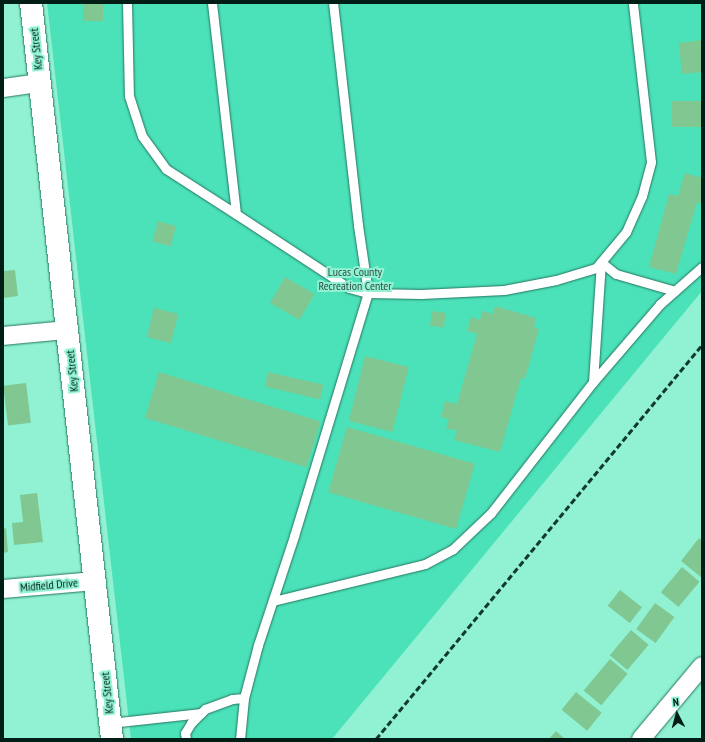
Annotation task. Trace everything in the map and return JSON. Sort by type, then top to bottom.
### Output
[{"type":"street","name":"Key Street","points":[[31,3],[111,731]]},
{"type":"street","points":[[3,88],[40,83]]},
{"type":"street","points":[[3,336],[67,330]]},
{"type":"street","name":"Midfield Drive","points":[[3,589],[95,581]]},
{"type":"street","points":[[641,739],[702,666]]},
{"type":"lane","points":[[128,3],[129,96],[142,136],[166,169],[349,288],[368,293],[421,294],[504,290],[556,280],[596,268],[626,232],[642,196],[651,162],[633,3]]},
{"type":"lane","points":[[212,3],[236,214]]},
{"type":"lane","points":[[240,739],[244,698],[368,293],[358,226],[333,3]]},
{"type":"lane","points":[[601,262],[616,274],[675,291]]},
{"type":"lane","points":[[593,382],[601,262]]},
{"type":"lane","points":[[273,601],[425,564],[453,549],[491,513],[593,382],[660,304],[702,266]]},
{"type":"lane","points":[[186,739],[185,733],[191,723],[205,709],[232,699],[244,698]]},
{"type":"lane","points":[[111,731],[201,713]]},
{"type":"green space","name":"Lucas County Recreation Center","points":[[47,3],[702,3],[702,291],[332,739],[131,739]]},
{"type":"building","points":[[83,3],[103,3],[103,21],[83,21]]},
{"type":"building","points":[[702,40],[702,72],[682,74],[679,43]]},
{"type":"building","points":[[672,101],[702,101],[702,127],[672,127]]},
{"type":"building","points":[[685,173],[702,178],[702,204],[697,202],[676,274],[649,267],[669,194],[678,196]]},
{"type":"building","points":[[158,221],[176,226],[170,246],[152,241]]},
{"type":"building","points":[[15,270],[18,296],[3,298],[3,271]]},
{"type":"building","points":[[285,277],[314,294],[299,320],[270,303]]},
{"type":"building","points":[[495,306],[536,318],[534,327],[539,329],[525,379],[521,378],[500,452],[454,440],[457,431],[446,428],[449,419],[441,417],[445,401],[457,404],[477,334],[467,331],[471,317],[480,320],[482,311],[493,314]]},
{"type":"building","points":[[154,308],[178,314],[171,343],[147,337]]},
{"type":"building","points":[[432,311],[446,313],[444,328],[430,326]]},
{"type":"building","points":[[365,356],[409,367],[392,432],[349,421]]},
{"type":"building","points":[[159,372],[321,421],[307,467],[145,418]]},
{"type":"building","points":[[268,372],[324,385],[320,399],[265,387]]},
{"type":"building","points":[[26,383],[31,423],[8,426],[3,386]]},
{"type":"building","points":[[347,427],[475,464],[456,529],[328,492]]},
{"type":"building","points":[[37,493],[43,542],[14,545],[12,523],[23,522],[20,495]]},
{"type":"building","points":[[6,528],[8,552],[3,553],[3,529]]},
{"type":"building","points":[[699,538],[702,541],[702,578],[681,561]]},
{"type":"building","points":[[682,567],[700,582],[678,607],[661,592]]},
{"type":"building","points":[[620,590],[642,607],[630,623],[608,606]]},
{"type":"building","points":[[655,603],[674,617],[656,643],[636,629]]},
{"type":"building","points":[[631,630],[649,645],[627,670],[610,655]]},
{"type":"building","points":[[610,659],[628,674],[601,705],[584,690]]},
{"type":"building","points":[[576,692],[602,713],[587,731],[562,710]]},
{"type":"building","points":[[556,731],[565,739],[549,739]]},
{"type":"railway","points":[[376,739],[702,345]]}]
